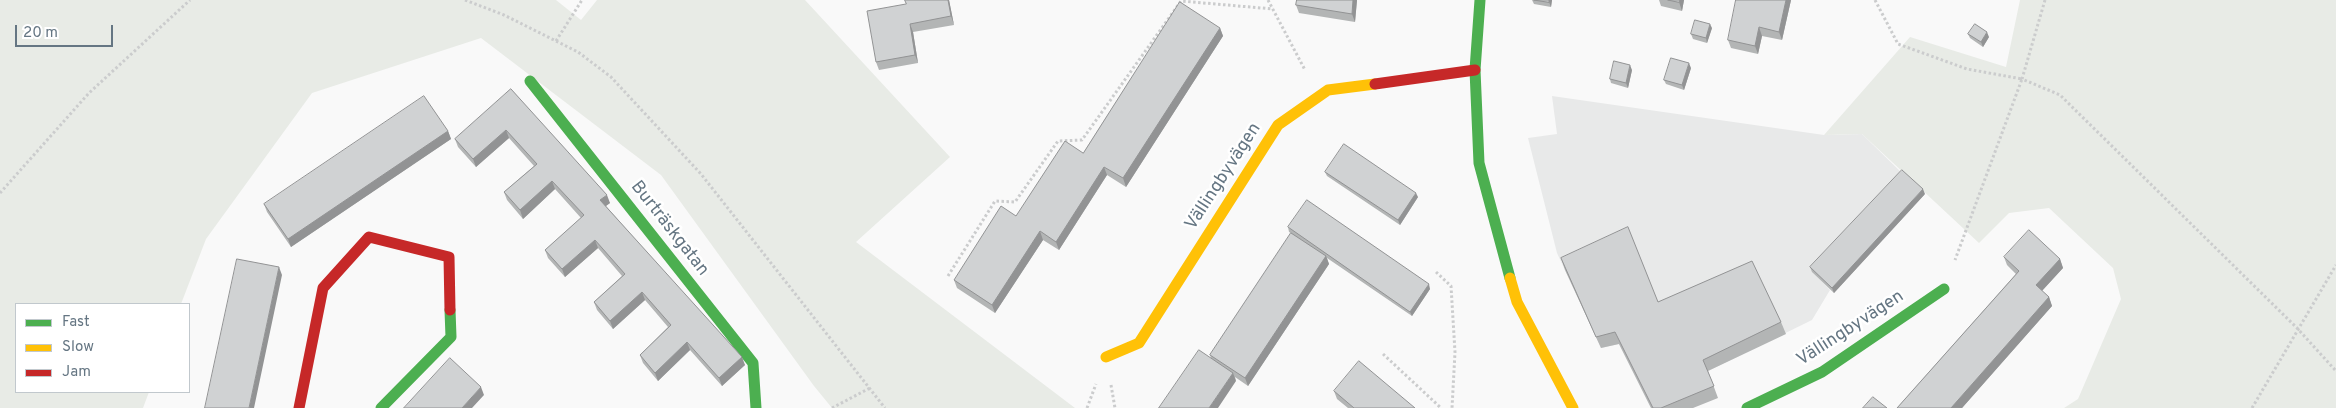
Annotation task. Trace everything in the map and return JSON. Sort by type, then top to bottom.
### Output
[{"type":"street","points":[[1480,0],[1475,70],[1479,163],[1518,302],[1573,408]]},
{"type":"street","name":"Vällingbyvägen","points":[[1106,358],[1139,344],[1278,125],[1328,90],[1475,70]]},
{"type":"street","name":"Burträskgatan","points":[[530,81],[753,363],[756,408]]},
{"type":"street","points":[[299,408],[323,288],[369,237],[450,257],[451,337],[381,408]]},
{"type":"street","name":"Vällingbyvägen","points":[[1747,408],[1822,372],[1944,289]]},
{"type":"path","points":[[0,192],[89,93],[190,0]]},
{"type":"path","points":[[465,0],[504,15],[578,52],[611,77],[701,174],[885,408]]},
{"type":"path","points":[[556,41],[582,0]]},
{"type":"path","points":[[1268,0],[1318,96]]},
{"type":"path","points":[[1875,0],[1898,44],[1967,69],[2022,79],[2060,95],[2297,328],[2336,371]]},
{"type":"path","points":[[1944,289],[2022,79],[2045,0]]},
{"type":"path","points":[[948,276],[995,202],[1015,202],[1058,141],[1082,140],[1181,1],[1273,9]]},
{"type":"path","points":[[2252,408],[2297,328],[2336,265]]},
{"type":"path","points":[[1436,272],[1451,286],[1455,352],[1452,408]]},
{"type":"path","points":[[1383,354],[1441,408]]},
{"type":"path","points":[[832,408],[870,388]]},
{"type":"shaded area","points":[[0,0],[556,0],[581,20],[597,0],[805,0],[950,157],[856,242],[1075,408],[832,408],[661,175],[481,38],[312,93],[206,239],[181,303],[15,303],[15,393],[149,393],[143,408],[0,408]]},
{"type":"shaded area","points":[[2020,0],[2336,0],[2336,408],[2064,408],[2078,399],[2121,299],[2113,268],[2049,208],[2009,213],[1979,243],[1862,134],[1824,135],[1910,37],[2006,67]]},
{"type":"shaded area","points":[[1552,96],[1824,135],[1862,134],[1903,174],[1812,271],[1830,290],[1812,320],[1708,371],[1693,408],[1651,408],[1619,344],[1601,348],[1557,253],[1528,138],[1557,134]]},
{"type":"building","points":[[905,0],[948,0],[951,16],[910,24],[915,55],[876,62],[867,11],[906,4]]},
{"type":"building","points":[[1297,0],[1353,0],[1352,14],[1296,5]]},
{"type":"building","points":[[1736,0],[1786,0],[1779,32],[1759,27],[1755,46],[1728,40]]},
{"type":"building","points":[[1180,2],[1220,28],[1123,178],[1104,167],[1056,242],[1040,231],[992,305],[954,280],[1001,206],[1016,216],[1065,141],[1083,153]]},
{"type":"building","points":[[1695,20],[1710,24],[1706,38],[1691,34]]},
{"type":"building","points":[[1975,24],[1987,32],[1981,42],[1968,34]]},
{"type":"building","points":[[1671,58],[1689,63],[1682,85],[1664,80]]},
{"type":"building","points":[[1614,61],[1630,65],[1626,83],[1610,79]]},
{"type":"building","points":[[511,89],[607,195],[600,200],[742,357],[719,378],[687,342],[655,373],[640,355],[671,325],[642,292],[610,321],[594,302],[625,274],[595,240],[562,269],[545,250],[584,215],[552,181],[520,210],[504,192],[537,164],[506,130],[473,159],[455,139]]},
{"type":"building","points":[[424,96],[448,131],[288,239],[264,204]]},
{"type":"building","points":[[1344,144],[1416,193],[1398,220],[1325,172]]},
{"type":"building","points":[[1902,170],[1923,189],[1832,288],[1810,267]]},
{"type":"building","points":[[1307,200],[1429,284],[1410,312],[1288,227]]},
{"type":"building","points":[[1628,227],[1658,302],[1752,261],[1781,322],[1703,360],[1714,386],[1661,408],[1653,408],[1615,332],[1596,337],[1561,258]]},
{"type":"building","points":[[2029,230],[2060,259],[2036,285],[2049,297],[1951,408],[1897,408],[2019,271],[2004,257]]},
{"type":"building","points":[[1291,233],[1326,256],[1245,378],[1210,355]]},
{"type":"building","points":[[237,259],[279,267],[249,408],[205,408]]},
{"type":"building","points":[[1199,350],[1233,373],[1209,408],[1159,408]]},
{"type":"building","points":[[450,358],[481,387],[462,408],[404,408]]},
{"type":"building","points":[[1359,361],[1415,408],[1354,408],[1334,391]]},
{"type":"building","points":[[1873,397],[1887,408],[1863,408]]},
{"type":"traffic: fast","points":[[1480,0],[1475,70],[1479,163],[1510,278]]},
{"type":"traffic: fast","points":[[530,81],[753,363],[756,408]]},
{"type":"traffic: fast","points":[[1747,408],[1822,372],[1944,289]]},
{"type":"traffic: fast","points":[[381,408],[451,337],[450,310]]},
{"type":"traffic: slow","points":[[1106,357],[1139,343],[1278,125],[1328,90],[1375,84]]},
{"type":"traffic: slow","points":[[1510,278],[1517,302],[1573,408]]},
{"type":"traffic: jam","points":[[1375,84],[1475,70]]},
{"type":"traffic: jam","points":[[299,408],[323,288],[369,237],[449,257],[450,310]]}]
